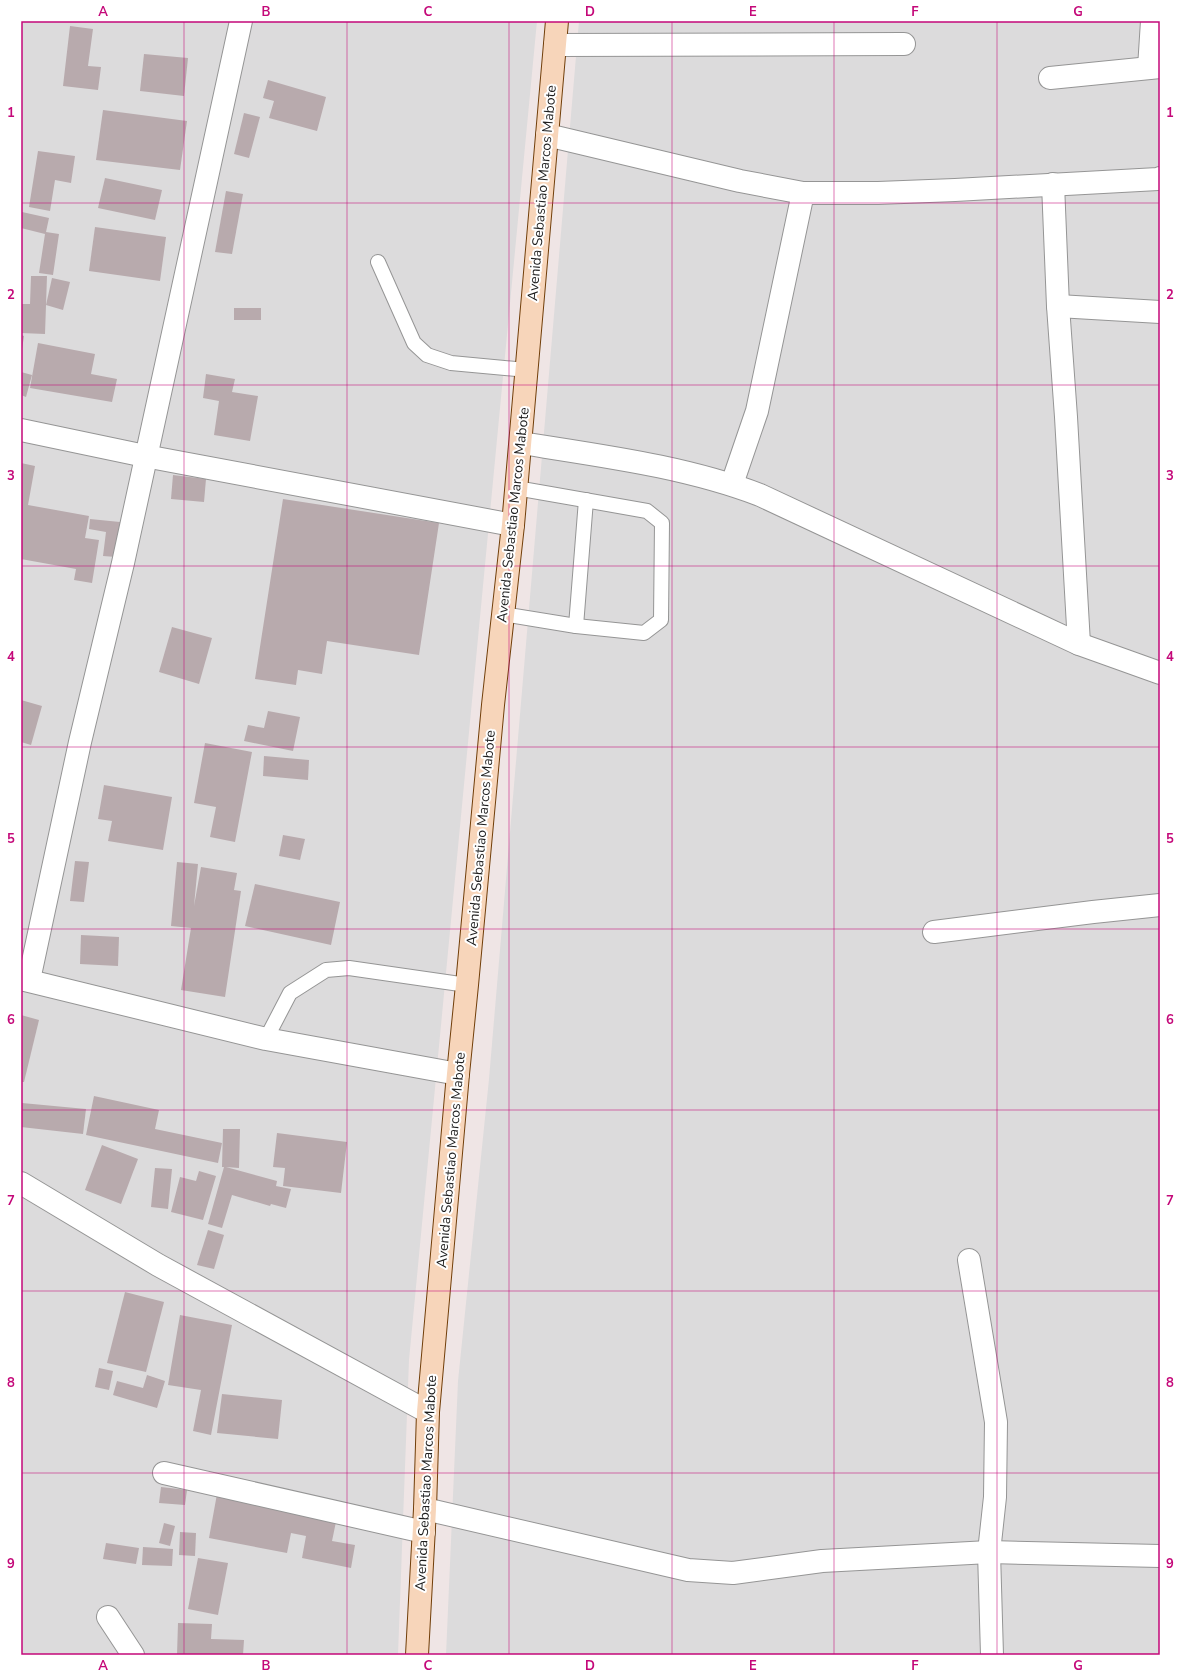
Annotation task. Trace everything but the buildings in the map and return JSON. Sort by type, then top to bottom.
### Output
[{"type":"main road","name":"Avenida Sebastiao Marcos Mabote","points":[[417,1655],[424,1532],[428,1412],[492,705],[514,525],[557,21]]},
{"type":"street","points":[[241,21],[145,456],[123,564],[25,979],[266,1039],[458,1074]]},
{"type":"street","points":[[1050,78],[1154,68],[1152,21]]},
{"type":"street","points":[[555,45],[904,44]]},
{"type":"street","points":[[548,135],[740,181],[802,193],[885,192],[1160,178]]},
{"type":"street","points":[[1052,184],[1079,644]]},
{"type":"street","points":[[732,484],[757,411],[802,193]]},
{"type":"street","points":[[1058,306],[1160,312]]},
{"type":"street","points":[[21,430],[145,456],[514,525]]},
{"type":"street","points":[[521,442],[623,460],[697,475],[732,484],[1079,644],[1160,673]]},
{"type":"street","points":[[934,932],[1160,905]]},
{"type":"street","points":[[21,1183],[158,1265],[428,1412]]},
{"type":"street","points":[[969,1260],[996,1422],[996,1497],[989,1552],[992,1655]]},
{"type":"street","points":[[164,1472],[424,1532]]},
{"type":"street","points":[[425,1509],[688,1570],[733,1573],[822,1561],[989,1552],[1160,1556]]},
{"type":"street","points":[[108,1617],[133,1655]]},
{"type":"lane","points":[[378,262],[414,343],[427,355],[451,363],[527,370]]},
{"type":"lane","points":[[503,614],[576,626],[644,634],[661,620],[662,523],[647,511],[516,488]]},
{"type":"lane","points":[[576,626],[586,500]]},
{"type":"lane","points":[[266,1039],[290,993],[326,970],[350,968],[467,985]]},
{"type":"shaded area","points":[[21,21],[537,21],[409,1360],[398,1655],[21,1655]]},
{"type":"shaded area","points":[[579,21],[1160,21],[1160,1655],[446,1655],[458,1381],[489,1079]]}]
